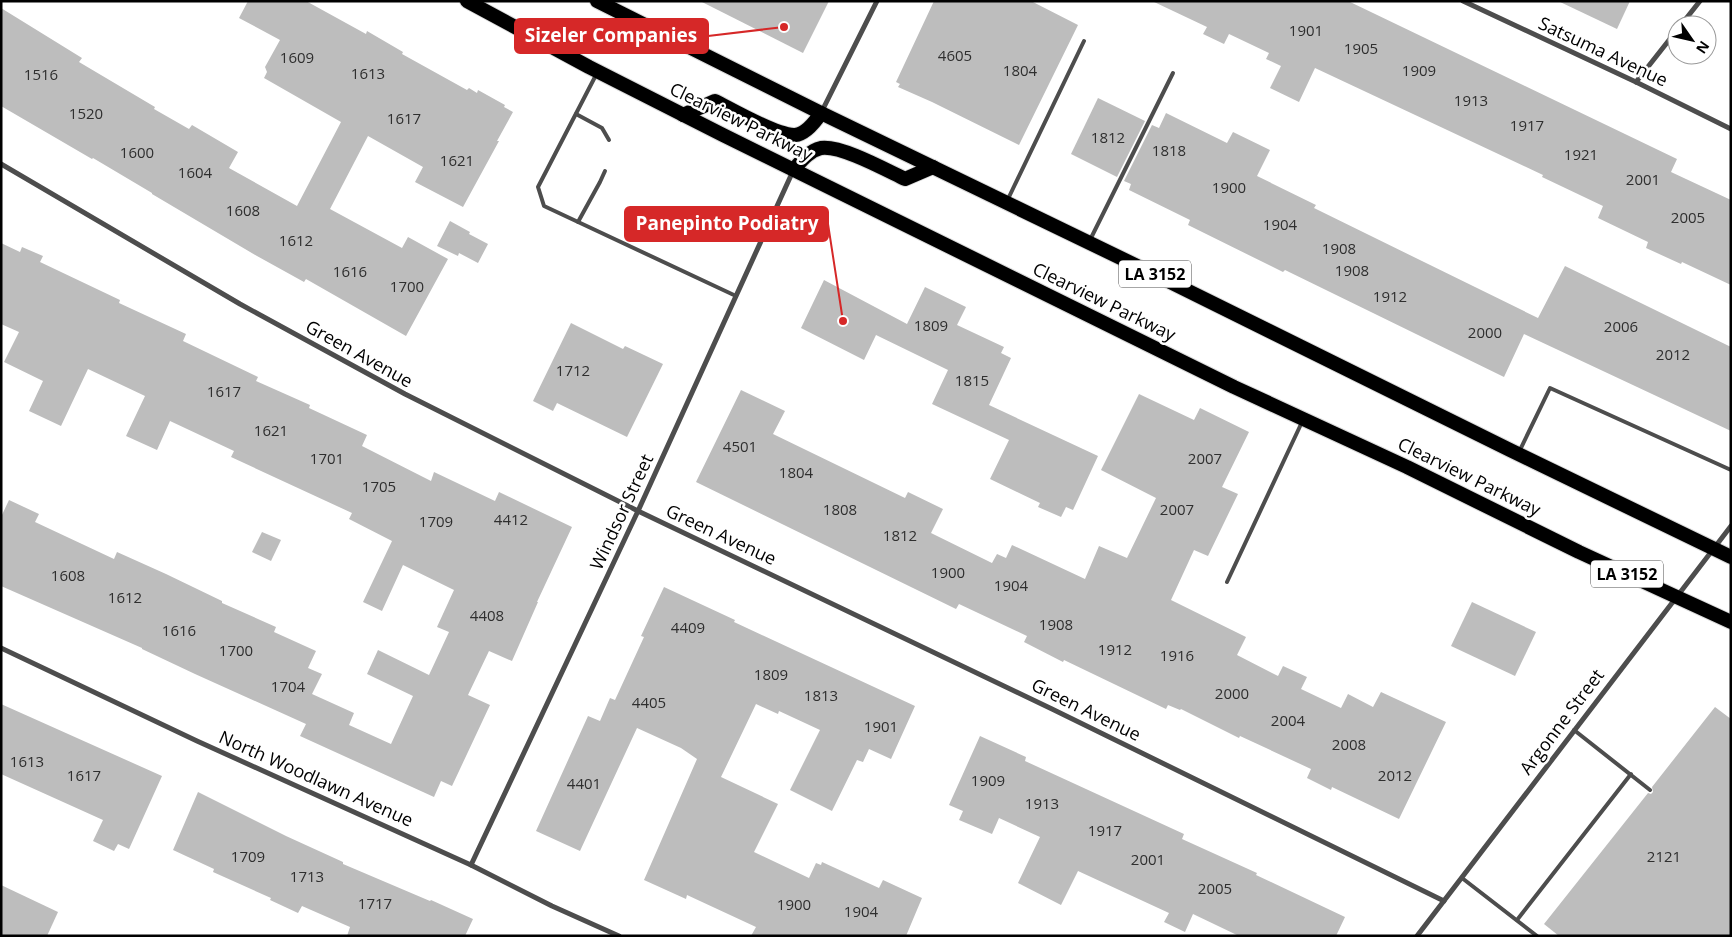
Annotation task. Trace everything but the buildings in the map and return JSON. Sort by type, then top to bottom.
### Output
[{"type":"highway","name":"Clearview Parkway","points":[[466,1],[683,115],[1234,387],[1407,467],[1675,597],[1731,622]]},
{"type":"highway","name":"LA 3152","points":[[597,1],[821,113],[1089,242],[1731,557]]},
{"type":"highway","points":[[683,115],[715,101],[781,133],[796,135],[810,128],[821,113]]},
{"type":"highway","points":[[794,169],[806,156],[822,148],[842,150],[905,179],[933,167]]},
{"type":"street","points":[[821,113],[877,1]]},
{"type":"street","name":"Satsuma Avenue","points":[[1463,1],[1731,129]]},
{"type":"street","points":[[1689,15],[1700,1]]},
{"type":"street","points":[[1636,82],[1667,43]]},
{"type":"street","name":"Green Avenue","points":[[1,164],[240,304],[405,394],[638,511],[1052,708],[1444,901]]},
{"type":"street","name":"Windsor Street","points":[[471,865],[638,511],[794,169]]},
{"type":"street","name":"Argonne Street","points":[[1416,936],[1731,526]]},
{"type":"street","name":"North Woodlawn Avenue","points":[[1,648],[189,737],[471,865],[552,906],[619,936]]},
{"type":"lane","points":[[1006,202],[1084,41]]},
{"type":"lane","points":[[598,72],[538,187],[544,206],[736,296]]},
{"type":"lane","points":[[1089,242],[1173,73]]},
{"type":"lane","points":[[576,114],[602,128],[609,140]]},
{"type":"lane","points":[[578,222],[605,170]]},
{"type":"lane","points":[[1518,454],[1550,388],[1731,470]]},
{"type":"lane","points":[[1227,582],[1304,420]]},
{"type":"lane","points":[[1574,730],[1650,790]]},
{"type":"lane","points":[[1517,920],[1631,774]]},
{"type":"lane","points":[[1462,878],[1537,936]]},
{"type":"place","name":"Sizeler Companies","points":[[784,27]]},
{"type":"place","name":"Panepinto Podiatry","points":[[843,321]]}]
